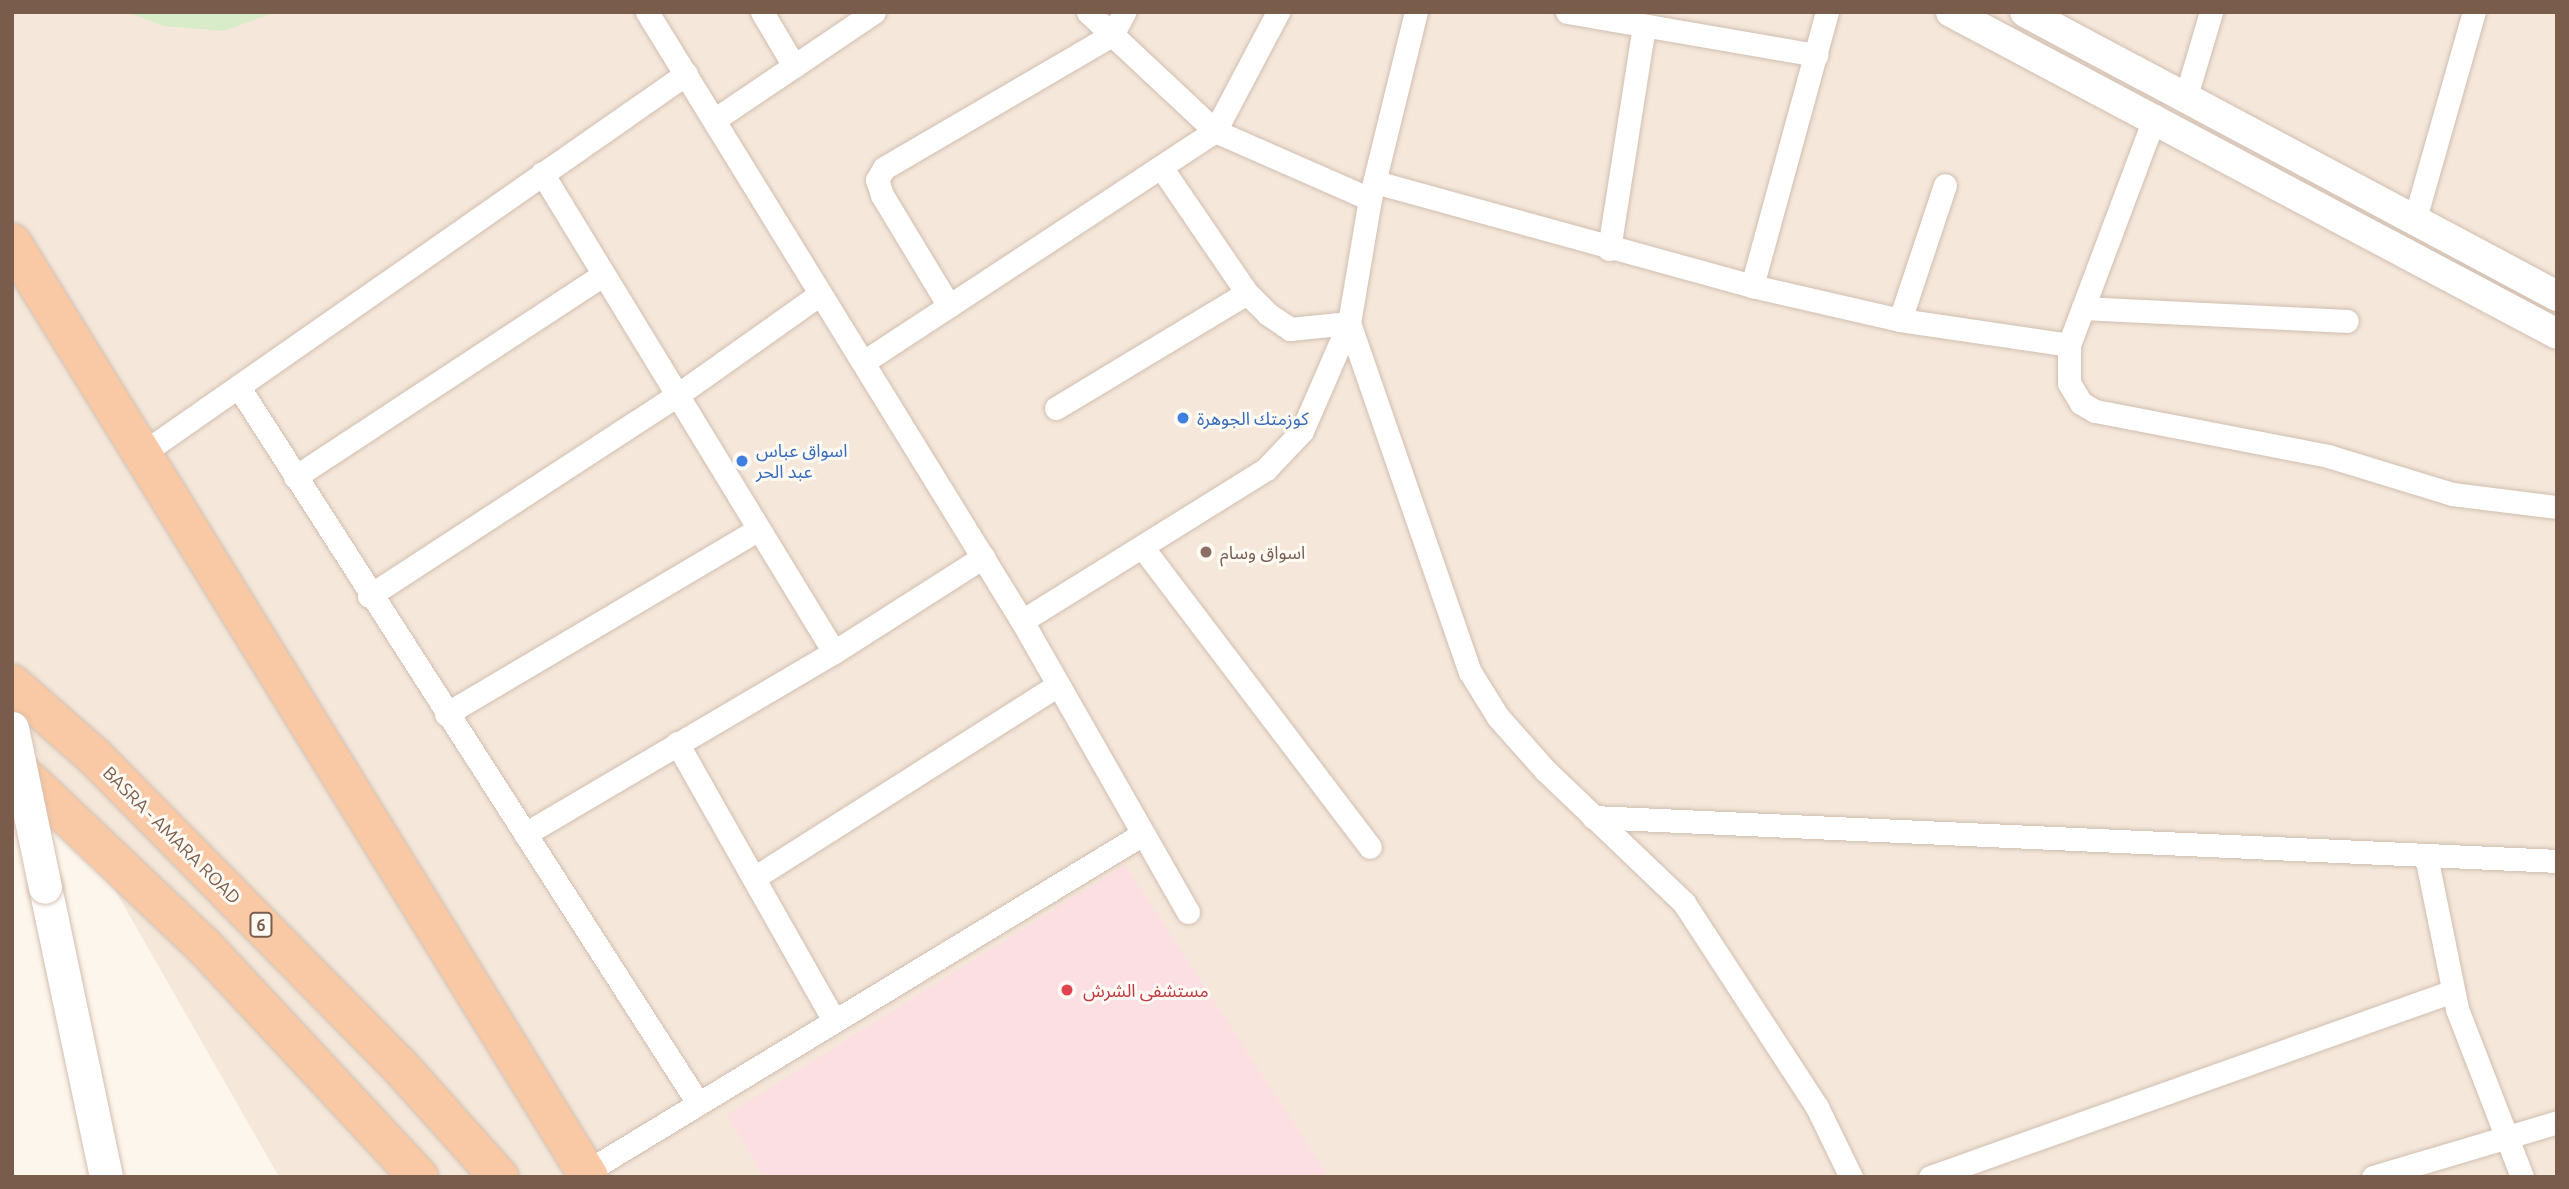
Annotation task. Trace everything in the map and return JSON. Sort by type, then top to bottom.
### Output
[{"type":"highway","points":[[12,243],[140,455],[587,1174]]},
{"type":"highway","name":"BASRA - AMARA ROAD","points":[[12,684],[143,805],[398,1064],[499,1177]]},
{"type":"highway","points":[[12,764],[204,946],[419,1177]]},
{"type":"main road","points":[[12,728],[106,1177]]},
{"type":"street","points":[[648,12],[717,118],[820,293],[1022,621],[1141,835],[1188,912]]},
{"type":"street","points":[[762,12],[794,66]]},
{"type":"street","points":[[717,118],[874,12]]},
{"type":"street","points":[[1088,12],[1215,131],[1372,190],[1752,286],[1900,320],[2069,345]]},
{"type":"street","points":[[949,306],[882,195],[877,180],[884,168],[1112,35],[1124,12]]},
{"type":"street","points":[[864,362],[1215,131],[1278,12]]},
{"type":"street","points":[[1022,621],[1143,548],[1285,453],[1316,408],[1349,323],[1372,190],[1416,12]]},
{"type":"street","points":[[1567,12],[1816,55]]},
{"type":"street","points":[[1752,286],[1827,12]]},
{"type":"street","points":[[1951,12],[2155,116],[2557,334]]},
{"type":"street","points":[[2025,12],[2557,296]]},
{"type":"street","points":[[2186,96],[2211,12]]},
{"type":"street","points":[[2414,222],[2474,12]]},
{"type":"street","points":[[1609,249],[1644,26]]},
{"type":"street","points":[[2067,71],[2081,41]]},
{"type":"street","points":[[140,455],[240,389],[542,173],[686,74]]},
{"type":"street","points":[[2155,116],[2069,345],[2072,390],[2095,411],[2275,443],[2452,494],[2557,507]]},
{"type":"street","points":[[1161,167],[1247,293],[1290,329],[1349,323]]},
{"type":"street","points":[[542,173],[601,276],[756,531],[834,652]]},
{"type":"street","points":[[1900,320],[1945,185]]},
{"type":"street","points":[[295,477],[601,276]]},
{"type":"street","points":[[369,596],[676,396],[820,293]]},
{"type":"street","points":[[1056,408],[1247,293]]},
{"type":"street","points":[[2083,307],[2347,321]]},
{"type":"street","points":[[1349,323],[1470,672],[1498,717],[1593,817],[1684,903],[1817,1107],[1851,1177]]},
{"type":"street","points":[[240,389],[369,596],[698,1103]]},
{"type":"street","points":[[446,714],[756,531]]},
{"type":"street","points":[[1143,548],[1370,848]]},
{"type":"street","points":[[525,834],[834,652],[983,557]]},
{"type":"street","points":[[757,876],[1058,685]]},
{"type":"street","points":[[677,743],[757,876],[834,1020]]},
{"type":"street","points":[[1593,817],[2557,861]]},
{"type":"street","points":[[587,1174],[698,1103],[1141,835]]},
{"type":"street","points":[[2426,856],[2453,991],[2503,1134],[2522,1177]]},
{"type":"street","points":[[1930,1177],[2453,991]]},
{"type":"street","points":[[2374,1177],[2503,1134],[2557,1122]]},
{"type":"shaded area","points":[[12,12],[2557,12],[2557,1177],[279,1177],[12,710]]},
{"type":"shaded area","name":"مستشفى الشرش","points":[[1125,865],[1329,1177],[764,1177],[727,1115]]},
{"type":"green space","points":[[127,12],[276,12],[224,31],[163,26]]},
{"type":"place","name":"كوزمتك الجوهرة","points":[[1183,418]]},
{"type":"place","name":"اسواق عباس عبد الحر","points":[[742,461]]},
{"type":"place","name":"اسواق وسام","points":[[1206,552]]},
{"type":"place","name":"مستشفى الشرش","points":[[1067,990]]}]
